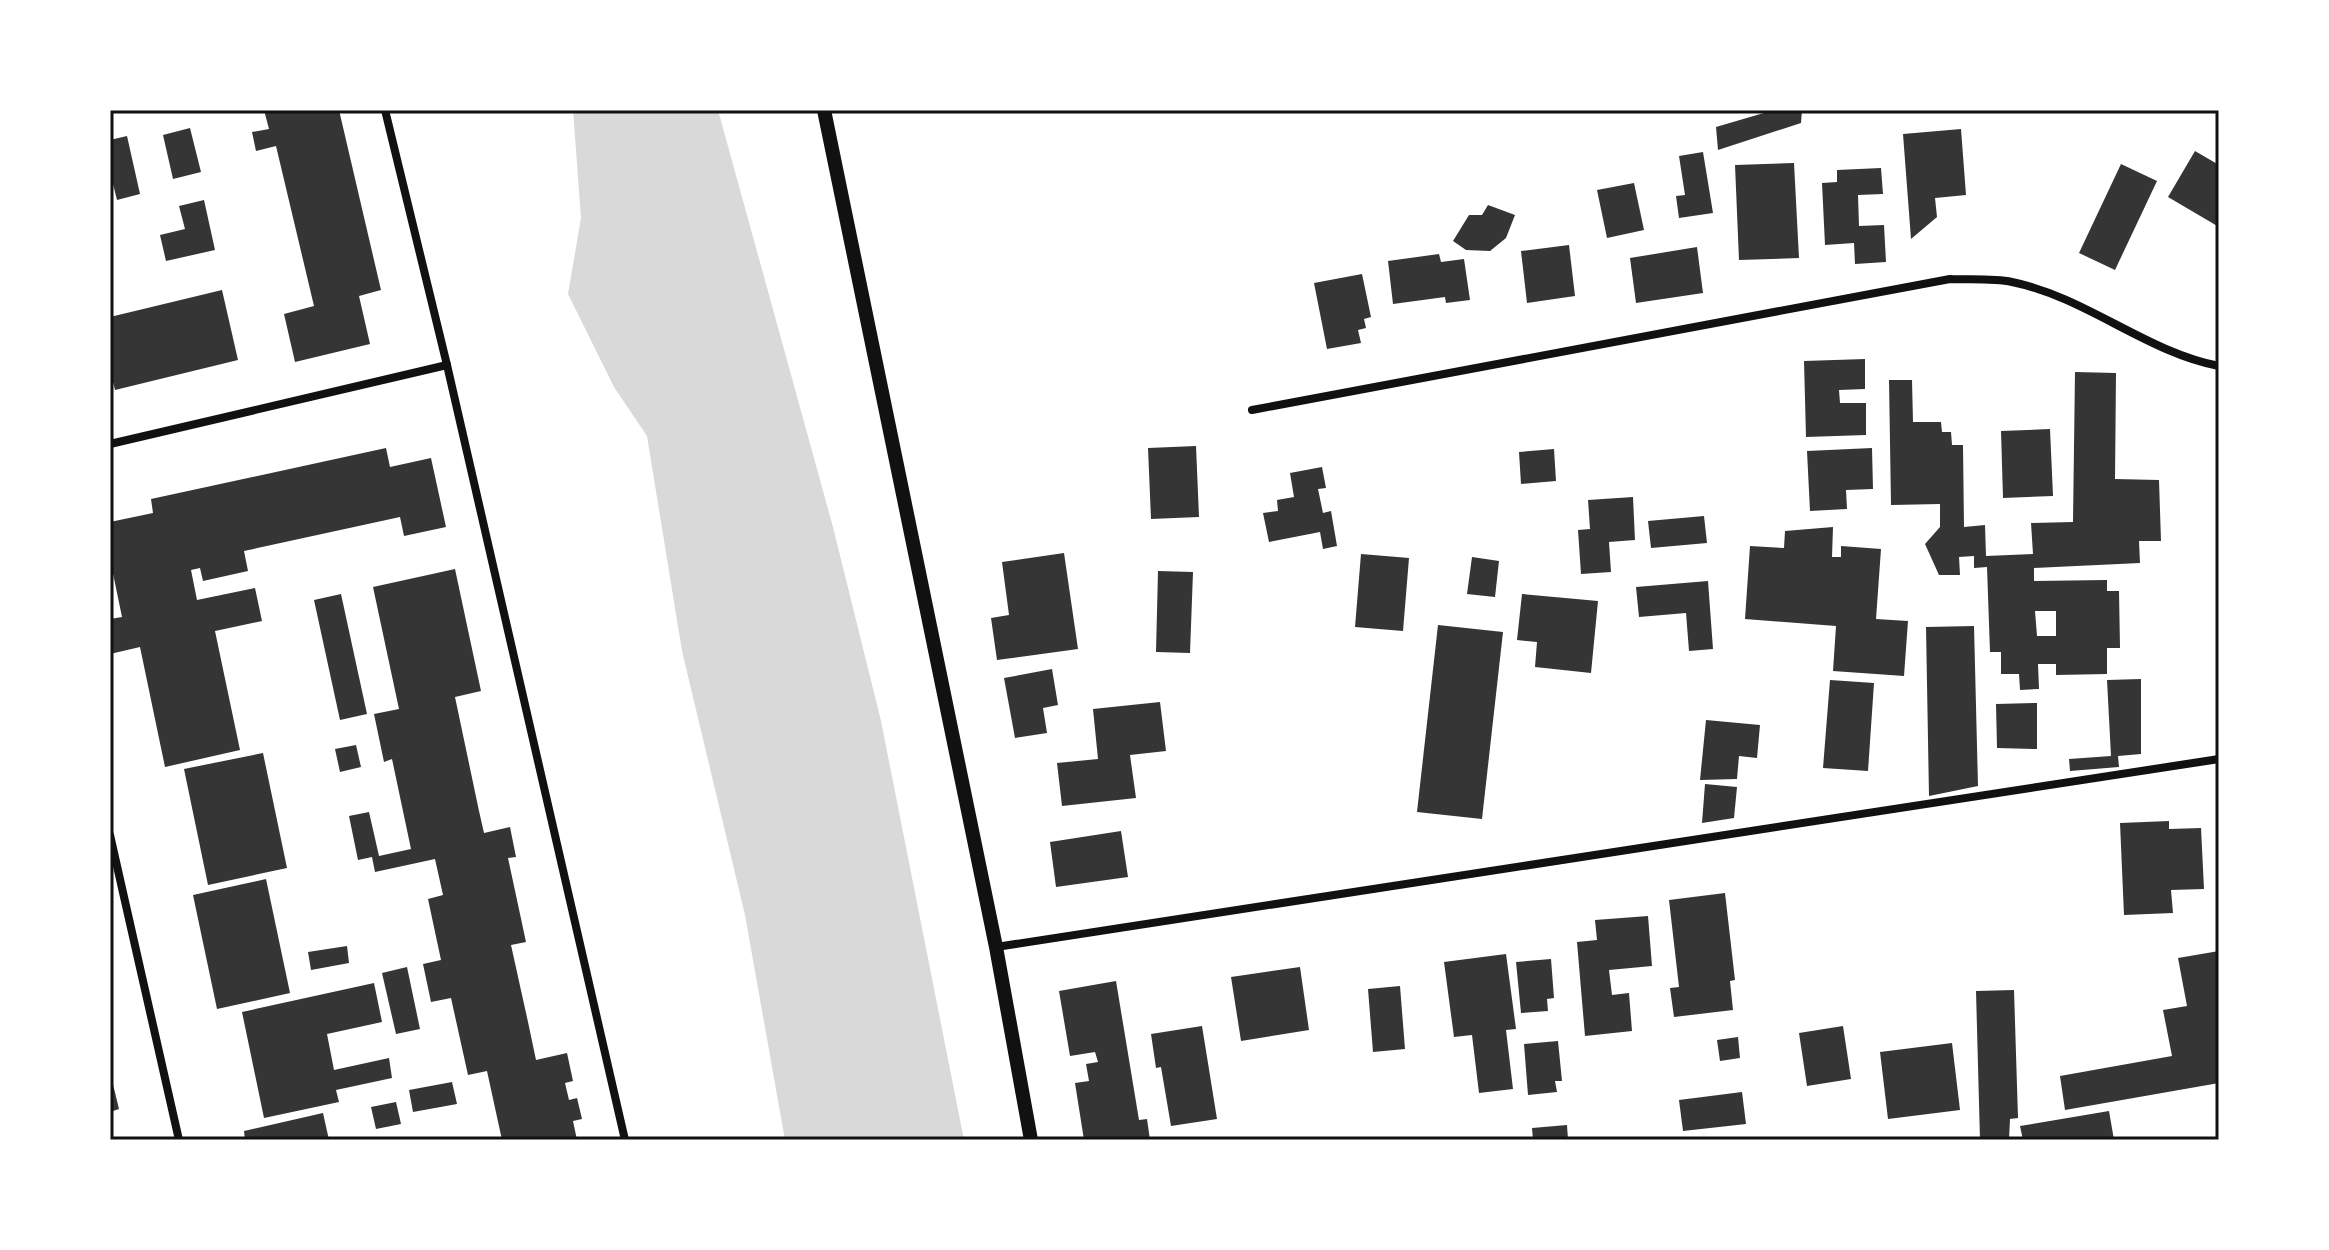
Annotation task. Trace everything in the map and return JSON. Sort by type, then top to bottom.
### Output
[{"type":"street","points":[[385,110],[447,365],[625,1140]]},
{"type":"street","points":[[824,110],[996,947],[1031,1140]]},
{"type":"street","points":[[1252,410],[1950,279],[2012,282],[2081,307],[2188,360],[2219,366]]},
{"type":"street","points":[[110,444],[447,365]]},
{"type":"street","points":[[996,947],[2219,759]]},
{"type":"street","points":[[110,835],[179,1140]]},
{"type":"shaded area","points":[[573,110],[718,110],[833,527],[881,721],[964,1140],[785,1140],[745,915],[682,651],[647,436],[614,387],[568,294],[581,218]]},
{"type":"building","points":[[264,110],[339,110],[381,290],[359,296],[370,344],[295,362],[284,314],[314,306],[276,146],[256,151],[252,132],[269,129]]},
{"type":"building","points":[[1774,110],[1802,110],[1801,123],[1718,150],[1716,127]]},
{"type":"building","points":[[190,128],[201,172],[173,179],[163,135]]},
{"type":"building","points":[[1961,129],[1966,195],[1935,198],[1937,217],[1911,239],[1903,134]]},
{"type":"building","points":[[127,136],[140,194],[117,200],[110,172],[110,140]]},
{"type":"building","points":[[2195,151],[2219,165],[2219,227],[2168,197]]},
{"type":"building","points":[[1703,152],[1713,213],[1679,218],[1676,196],[1685,195],[1679,156]]},
{"type":"building","points":[[1794,163],[1799,258],[1739,260],[1735,165]]},
{"type":"building","points":[[2121,164],[2157,181],[2115,270],[2079,253]]},
{"type":"building","points":[[1881,168],[1883,194],[1858,195],[1859,226],[1884,225],[1886,262],[1855,264],[1854,243],[1825,245],[1822,183],[1837,182],[1837,170]]},
{"type":"building","points":[[1634,183],[1644,230],[1607,238],[1597,190]]},
{"type":"building","points":[[204,200],[215,250],[166,261],[160,235],[185,229],[179,206]]},
{"type":"building","points":[[1488,205],[1515,215],[1506,238],[1490,251],[1466,250],[1453,241],[1469,215],[1482,215]]},
{"type":"building","points":[[1569,245],[1575,296],[1527,303],[1521,251]]},
{"type":"building","points":[[1697,247],[1703,293],[1636,303],[1630,258]]},
{"type":"building","points":[[1439,254],[1441,262],[1464,259],[1470,300],[1446,303],[1445,297],[1393,304],[1388,261]]},
{"type":"building","points":[[1362,274],[1371,317],[1364,319],[1366,328],[1358,330],[1361,343],[1327,349],[1314,283]]},
{"type":"building","points":[[222,290],[238,360],[115,390],[110,370],[110,317]]},
{"type":"building","points":[[1865,359],[1865,389],[1839,390],[1840,403],[1866,403],[1866,435],[1806,437],[1804,361]]},
{"type":"building","points":[[2075,372],[2116,373],[2115,479],[2159,480],[2161,541],[2139,541],[2140,563],[2034,568],[2034,581],[2107,580],[2107,591],[2119,591],[2120,648],[2107,648],[2107,674],[2056,675],[2056,664],[2038,664],[2039,689],[2020,690],[2019,674],[2001,674],[2001,652],[1990,652],[1987,567],[1974,568],[1974,556],[1959,557],[1960,575],[1939,575],[1925,544],[1940,527],[1940,504],[1891,505],[1889,380],[1912,380],[1913,422],[1941,422],[1942,432],[1951,432],[1952,445],[1963,445],[1964,527],[1985,525],[1986,556],[2033,554],[2031,523],[2073,522]],"holes":[[[2035,611],[2056,611],[2056,636],[2037,636]]]},
{"type":"building","points":[[2050,429],[2053,496],[2003,498],[2001,431]]},
{"type":"building","points":[[1196,446],[1199,517],[1151,519],[1148,448]]},
{"type":"building","points":[[386,448],[390,467],[431,458],[446,527],[404,536],[400,517],[244,551],[248,571],[203,581],[200,568],[191,570],[197,600],[255,588],[262,621],[215,631],[240,750],[165,767],[140,647],[110,654],[110,619],[122,617],[110,559],[110,522],[153,513],[151,499]]},
{"type":"building","points":[[1872,448],[1873,489],[1846,490],[1847,509],[1810,511],[1807,451]]},
{"type":"building","points":[[1554,449],[1556,481],[1521,484],[1519,452]]},
{"type":"building","points":[[1322,467],[1326,488],[1318,489],[1323,513],[1331,511],[1337,546],[1323,549],[1320,532],[1269,542],[1263,513],[1278,511],[1277,500],[1294,497],[1290,473]]},
{"type":"building","points":[[1633,497],[1635,540],[1609,542],[1611,572],[1581,574],[1578,530],[1590,529],[1588,500]]},
{"type":"building","points":[[1704,516],[1707,543],[1651,548],[1648,521]]},
{"type":"building","points":[[1833,527],[1832,557],[1841,557],[1841,546],[1881,549],[1876,619],[1908,621],[1904,676],[1833,671],[1836,626],[1745,619],[1750,546],[1784,548],[1785,531]]},
{"type":"building","points":[[1064,553],[1078,649],[997,660],[991,618],[1009,615],[1002,562]]},
{"type":"building","points":[[1361,554],[1409,558],[1403,631],[1355,627]]},
{"type":"building","points":[[1472,557],[1499,561],[1495,597],[1467,594]]},
{"type":"building","points":[[455,569],[481,691],[455,697],[479,811],[484,833],[510,827],[516,857],[508,858],[526,942],[511,945],[536,1060],[567,1053],[573,1081],[565,1083],[569,1100],[577,1098],[582,1119],[573,1121],[577,1140],[502,1140],[487,1071],[468,1075],[451,998],[431,1002],[423,964],[441,960],[428,899],[443,895],[435,859],[375,872],[372,857],[358,860],[349,816],[369,812],[379,856],[411,849],[392,759],[384,762],[374,714],[399,709],[373,587]]},
{"type":"building","points":[[1158,571],[1193,572],[1190,653],[1156,652]]},
{"type":"building","points":[[1708,581],[1713,649],[1689,651],[1686,613],[1639,617],[1636,587]]},
{"type":"building","points":[[341,594],[367,714],[340,720],[314,600]]},
{"type":"building","points":[[1522,594],[1598,601],[1591,673],[1535,667],[1537,642],[1517,640]]},
{"type":"building","points":[[1438,625],[1503,632],[1482,819],[1417,812]]},
{"type":"building","points":[[1974,626],[1978,786],[1929,796],[1926,627]]},
{"type":"building","points":[[1052,669],[1058,705],[1043,708],[1047,733],[1015,738],[1004,678]]},
{"type":"building","points":[[2141,679],[2141,754],[2118,756],[2119,767],[2070,771],[2069,759],[2111,756],[2107,680]]},
{"type":"building","points":[[1830,680],[1874,683],[1868,771],[1823,768]]},
{"type":"building","points":[[1160,702],[1166,751],[1130,755],[1136,798],[1062,806],[1057,763],[1098,759],[1093,709]]},
{"type":"building","points":[[2037,703],[2037,749],[1997,748],[1996,704]]},
{"type":"building","points":[[1706,720],[1760,725],[1757,758],[1739,756],[1737,779],[1700,780]]},
{"type":"building","points":[[356,745],[361,767],[340,772],[335,749]]},
{"type":"building","points":[[263,753],[287,868],[208,885],[184,769]]},
{"type":"building","points":[[1705,784],[1737,787],[1734,818],[1702,823]]},
{"type":"building","points":[[2169,821],[2169,829],[2201,828],[2204,889],[2171,890],[2173,913],[2124,915],[2120,823]]},
{"type":"building","points":[[1121,831],[1128,877],[1056,887],[1050,842]]},
{"type":"building","points":[[266,879],[290,993],[217,1009],[193,895]]},
{"type":"building","points":[[1725,893],[1735,980],[1730,981],[1733,1010],[1674,1017],[1670,988],[1679,987],[1669,900]]},
{"type":"building","points":[[1648,916],[1652,966],[1609,970],[1612,995],[1629,993],[1632,1031],[1585,1036],[1577,942],[1597,940],[1595,920]]},
{"type":"building","points":[[347,946],[349,963],[311,970],[308,952]]},
{"type":"building","points":[[2219,951],[2219,1083],[2065,1110],[2060,1076],[2172,1056],[2163,1010],[2187,1006],[2178,958]]},
{"type":"building","points":[[1506,954],[1516,1029],[1506,1030],[1513,1089],[1479,1093],[1472,1035],[1454,1037],[1444,962]]},
{"type":"building","points":[[1551,959],[1554,998],[1547,999],[1548,1011],[1521,1013],[1516,962]]},
{"type":"building","points":[[407,967],[420,1029],[396,1034],[382,973]]},
{"type":"building","points":[[1300,967],[1309,1030],[1241,1041],[1231,977]]},
{"type":"building","points":[[1116,981],[1139,1120],[1147,1119],[1150,1140],[1084,1140],[1075,1083],[1089,1081],[1086,1064],[1098,1062],[1095,1052],[1070,1056],[1059,991]]},
{"type":"building","points":[[374,983],[382,1022],[327,1034],[334,1070],[389,1058],[392,1078],[336,1090],[339,1102],[264,1118],[242,1012]]},
{"type":"building","points":[[1400,986],[1405,1049],[1373,1052],[1368,989]]},
{"type":"building","points":[[2014,990],[2018,1118],[2010,1119],[2009,1140],[1980,1140],[1976,991]]},
{"type":"building","points":[[1202,1026],[1217,1119],[1171,1126],[1161,1067],[1156,1068],[1151,1034]]},
{"type":"building","points":[[1843,1026],[1851,1079],[1807,1086],[1799,1033]]},
{"type":"building","points":[[1738,1037],[1740,1058],[1720,1061],[1717,1040]]},
{"type":"building","points":[[1558,1041],[1562,1081],[1555,1081],[1557,1092],[1528,1095],[1524,1044]]},
{"type":"building","points":[[1952,1043],[1960,1110],[1888,1119],[1880,1052]]},
{"type":"building","points":[[110,1072],[119,1109],[110,1112]]},
{"type":"building","points":[[452,1082],[457,1104],[413,1112],[409,1090]]},
{"type":"building","points":[[1742,1092],[1746,1124],[1683,1131],[1679,1100]]},
{"type":"building","points":[[396,1102],[401,1124],[376,1129],[371,1107]]},
{"type":"building","points":[[2109,1111],[2114,1140],[2023,1140],[2020,1126]]},
{"type":"building","points":[[323,1113],[329,1140],[245,1140],[244,1131]]},
{"type":"building","points":[[1567,1125],[1568,1140],[1533,1140],[1532,1128]]}]
